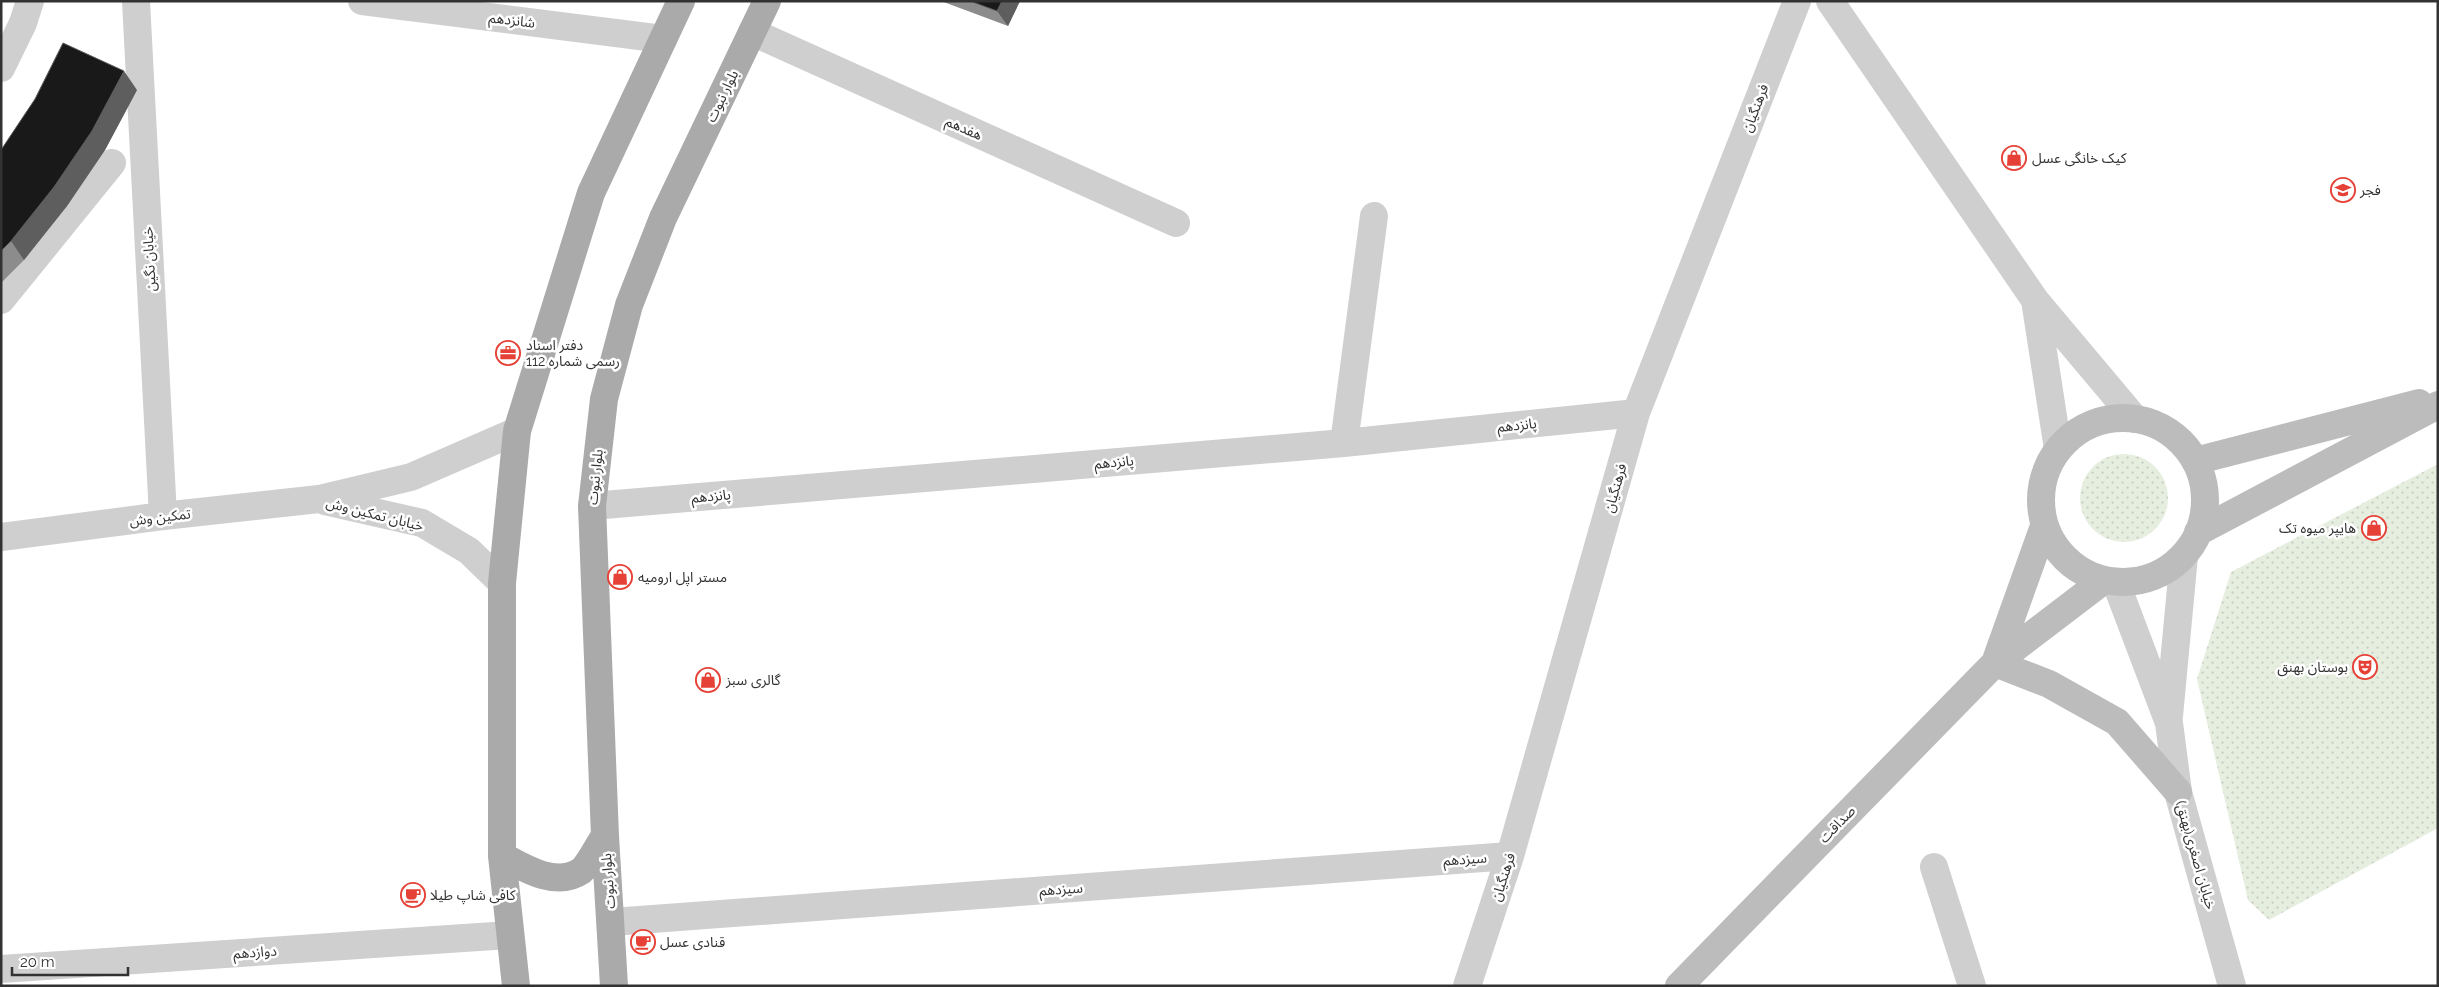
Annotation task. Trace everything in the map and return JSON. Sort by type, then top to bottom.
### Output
[{"type":"main road","points":[[516,986],[502,856],[502,583],[517,431],[591,193],[680,1]]},
{"type":"main road","name":"بلوار نبوت","points":[[614,986],[612,922],[605,836],[592,506],[604,399],[629,305],[663,218],[766,1]]},
{"type":"main road","points":[[2196,461],[2438,398]]},
{"type":"main road","points":[[2198,532],[2438,405]]},
{"type":"main road","points":[[2113,418],[2135,419],[2154,424],[2170,433],[2185,446],[2196,461],[2204,484],[2205,509],[2198,532],[2184,556],[2160,574],[2131,582],[2110,581],[2078,570],[2058,551],[2044,526],[2040,506],[2041,486],[2047,467],[2058,449],[2074,435],[2092,424],[2113,418]]},
{"type":"main road","name":"صداقت","points":[[1996,663],[2044,526]]},
{"type":"main road","name":"صداقت","points":[[1679,986],[1996,663],[2110,581]]},
{"type":"main road","points":[[1996,663],[2049,684],[2117,722],[2178,792]]},
{"type":"main road","points":[[502,856],[532,872],[558,878],[581,871],[605,836]]},
{"type":"street","points":[[1,68],[23,23],[30,1]]},
{"type":"street","name":"خیابان نگین","points":[[136,1],[163,516]]},
{"type":"street","name":"شانزدهم","points":[[362,1],[662,39]]},
{"type":"street","name":"فرهنگیان","points":[[1467,986],[1510,856],[1636,413],[1797,1]]},
{"type":"street","points":[[1830,1],[2035,300],[2135,419]]},
{"type":"street","name":"هفدهم","points":[[752,32],[1176,224]]},
{"type":"street","points":[[1,300],[112,163]]},
{"type":"street","points":[[1344,443],[1374,216]]},
{"type":"street","points":[[2035,300],[2058,449]]},
{"type":"street","name":"پانزدهم","points":[[592,506],[1344,443],[1636,413]]},
{"type":"street","name":"خیابان تمکین وش","points":[[319,499],[411,476],[517,431]]},
{"type":"street","name":"تمکین وش","points":[[1,537],[163,516],[319,499]]},
{"type":"street","name":"خیابان تمکین وش","points":[[319,499],[422,523],[469,552],[502,583]]},
{"type":"street","points":[[2168,723],[2184,556]]},
{"type":"street","points":[[2110,581],[2168,723]]},
{"type":"street","name":"خیابان اصغری(بهنق)","points":[[2168,723],[2178,792],[2232,986]]},
{"type":"street","name":"سیزدهم","points":[[612,922],[1510,856]]},
{"type":"street","points":[[1934,867],[1972,986]]},
{"type":"street","name":"دوازدهم","points":[[1,969],[510,935]]},
{"type":"shaded area","points":[[2115,454],[2133,454],[2149,461],[2161,473],[2168,489],[2168,507],[2161,523],[2149,535],[2133,542],[2115,542],[2099,535],[2087,523],[2080,507],[2080,489],[2087,473],[2099,461]]},
{"type":"shaded area","points":[[2438,464],[2438,828],[2269,920],[2248,900],[2197,679],[2231,572]]},
{"type":"building","points":[[970,1],[1002,1],[997,11]]},
{"type":"building","points":[[63,43],[124,71],[92,131],[54,187],[1,251],[1,150],[35,99]]},
{"type":"place","name":"کیک خانگی عسل","points":[[2014,158]]},
{"type":"place","name":"فجر","points":[[2343,190]]},
{"type":"place","name":"دفتر اسناد رسمی شماره 112","points":[[508,353]]},
{"type":"place","name":"هایپر میوه تک","points":[[2374,528]]},
{"type":"place","name":"مستر اپل ارومیه","points":[[620,577]]},
{"type":"place","name":"بوستان بهنق","points":[[2365,667]]},
{"type":"place","name":"گالری سبز","points":[[708,680]]},
{"type":"place","name":"کافی شاپ طیلا","points":[[413,895]]},
{"type":"place","name":"قنادی عسل","points":[[643,942]]}]
